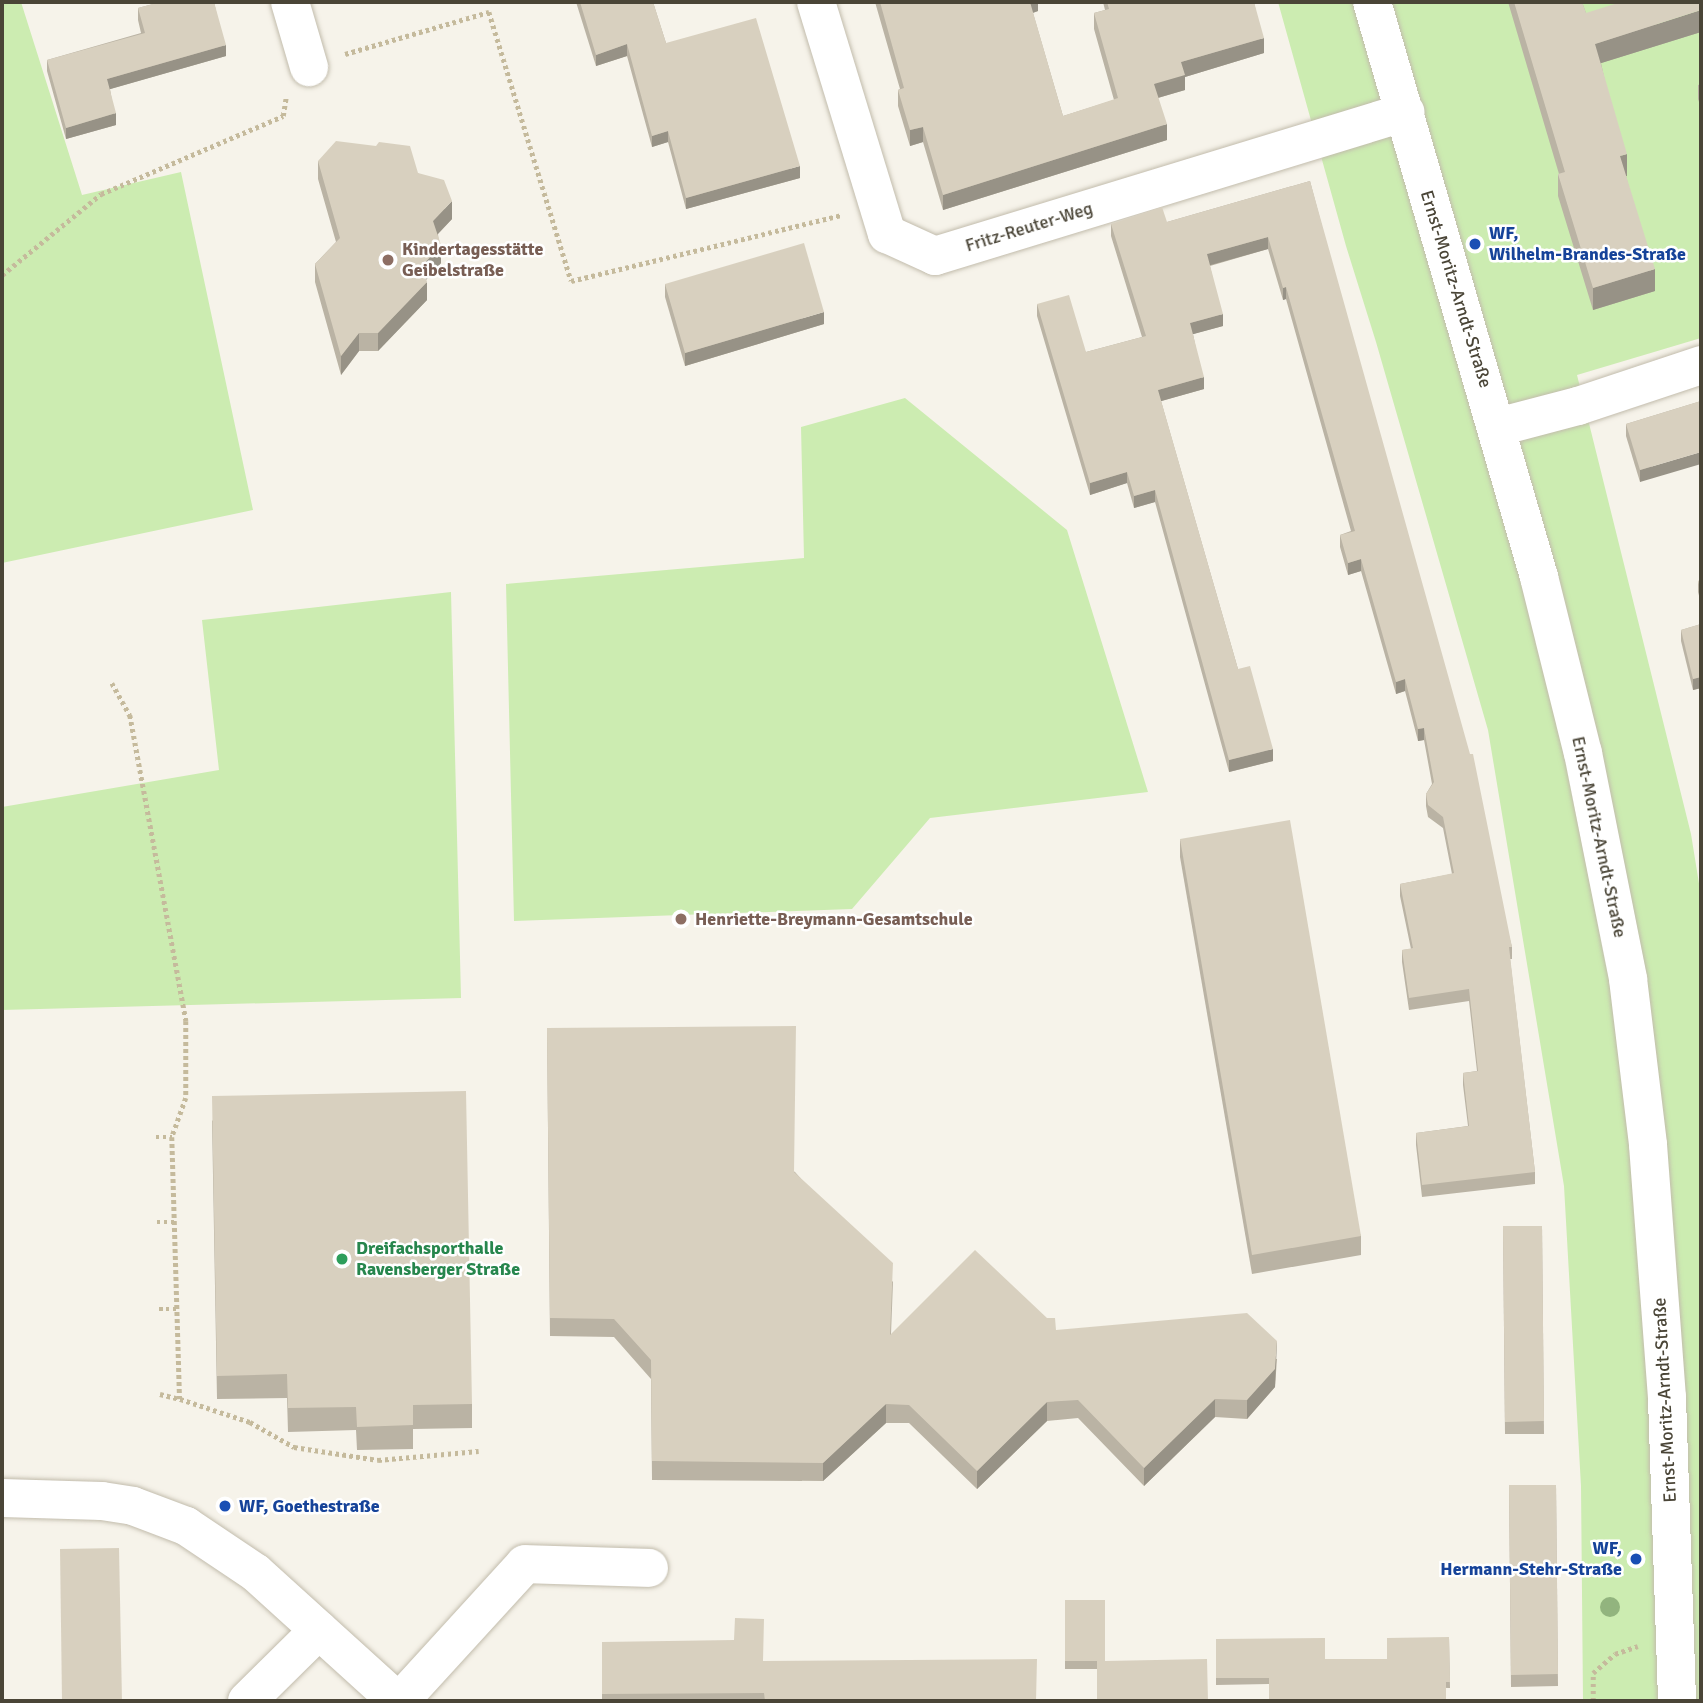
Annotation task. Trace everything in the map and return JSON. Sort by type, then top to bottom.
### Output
[{"type":"street","points":[[290,2],[309,67]]},
{"type":"street","name":"Fritz-Reuter-Weg","points":[[816,2],[887,234],[935,256],[1405,112]]},
{"type":"street","name":"Ernst-Moritz-Arndt-Straße","points":[[1372,2],[1497,427],[1583,753],[1628,979],[1648,1145],[1667,1398],[1676,1700]]},
{"type":"street","points":[[1497,427],[1578,405],[1701,365]]},
{"type":"street","points":[[2,1498],[102,1501],[133,1506],[186,1525],[256,1573],[345,1657],[398,1701],[526,1564],[649,1568]]},
{"type":"street","points":[[247,1701],[319,1630]]},
{"type":"path","points":[[2,275],[101,194],[283,116],[288,83],[309,67],[489,12],[571,281],[878,206]]},
{"type":"path","points":[[112,682],[130,715],[186,1021],[186,1098],[172,1138],[180,1399]]},
{"type":"path","points":[[156,1138],[172,1138]]},
{"type":"path","points":[[157,1222],[174,1222]]},
{"type":"path","points":[[159,1309],[176,1309]]},
{"type":"path","points":[[160,1394],[250,1422],[294,1447],[378,1460],[479,1451]]},
{"type":"green space","points":[[2,2],[21,2],[82,195],[181,172],[253,510],[2,563]]},
{"type":"green space","points":[[1278,2],[1701,2],[1701,338],[1577,375],[1691,834],[1701,896],[1701,1701],[1583,1701],[1581,1486],[1564,1186],[1488,730],[1346,246]]},
{"type":"green space","points":[[905,398],[1067,530],[1148,792],[930,818],[852,909],[514,921],[506,584],[804,558],[801,427]]},
{"type":"green space","points":[[451,592],[461,998],[2,1010],[2,807],[219,770],[202,620]]},
{"type":"building","points":[[160,2],[214,2],[226,45],[107,79],[116,113],[66,128],[47,60],[145,33],[138,8]]},
{"type":"building","points":[[580,2],[653,2],[666,43],[756,18],[800,166],[686,198],[668,131],[652,136],[627,44],[596,55]]},
{"type":"building","points":[[880,2],[1030,2],[1063,116],[1118,98],[1094,13],[1109,9],[1107,2],[1254,2],[1264,38],[1181,62],[1185,75],[1154,84],[1167,124],[943,195],[923,127],[910,130],[898,90],[904,88]]},
{"type":"building","points":[[1514,2],[1582,2],[1586,13],[1621,2],[1701,2],[1701,10],[1595,44],[1627,154],[1620,156],[1655,269],[1593,288],[1558,174],[1565,172]]},
{"type":"building","name":"Kindertagesstätte Geibelstraße","points":[[336,141],[376,146],[379,142],[410,146],[418,173],[444,180],[452,201],[433,221],[441,245],[422,266],[427,282],[378,333],[359,333],[341,356],[315,264],[340,238],[318,161]]},
{"type":"building","points":[[1310,181],[1470,754],[1473,754],[1512,947],[1509,947],[1535,1172],[1422,1185],[1416,1133],[1469,1126],[1463,1073],[1478,1071],[1469,989],[1409,998],[1402,950],[1413,948],[1400,884],[1454,873],[1443,817],[1428,805],[1426,794],[1434,782],[1424,728],[1418,729],[1405,679],[1396,682],[1361,559],[1348,563],[1340,535],[1355,531],[1286,287],[1283,288],[1268,237],[1207,254],[1223,314],[1190,323],[1204,377],[1158,390],[1238,669],[1250,666],[1273,749],[1229,760],[1155,490],[1134,496],[1127,472],[1090,483],[1037,304],[1069,295],[1086,352],[1146,336],[1111,224],[1162,207],[1167,222]]},
{"type":"building","points":[[804,243],[824,312],[685,353],[665,284]]},
{"type":"building","points":[[1701,401],[1701,452],[1640,470],[1626,424]]},
{"type":"building","points":[[1701,624],[1701,677],[1693,679],[1681,630]]},
{"type":"building","points":[[1290,820],[1361,1236],[1252,1255],[1180,839]]},
{"type":"building","points":[[796,1026],[794,1172],[893,1263],[890,1335],[975,1250],[1047,1318],[1055,1318],[1056,1330],[1247,1313],[1277,1341],[1275,1369],[1247,1400],[1215,1399],[1144,1468],[1078,1400],[1047,1402],[977,1471],[909,1405],[886,1404],[823,1463],[652,1461],[651,1360],[614,1319],[550,1318],[547,1028]]},
{"type":"building","name":"Dreifachsporthalle Ravensberger Straße","points":[[466,1091],[472,1404],[413,1405],[413,1425],[357,1427],[356,1407],[288,1408],[287,1374],[217,1376],[212,1096]]},
{"type":"building","points":[[1503,1226],[1542,1226],[1544,1421],[1505,1422]]},
{"type":"building","points":[[1509,1485],[1556,1485],[1558,1674],[1511,1675]]},
{"type":"building","points":[[119,1548],[122,1701],[62,1701],[60,1549]]},
{"type":"building","points":[[1065,1600],[1105,1600],[1105,1661],[1207,1659],[1208,1701],[1097,1701],[1097,1661],[1065,1661]]},
{"type":"building","points":[[735,1618],[764,1619],[763,1661],[1037,1659],[1036,1701],[765,1701],[764,1693],[602,1694],[602,1642],[734,1640]]},
{"type":"building","points":[[1449,1637],[1450,1682],[1446,1682],[1446,1701],[1269,1701],[1269,1678],[1216,1678],[1216,1639],[1325,1638],[1325,1659],[1387,1659],[1387,1638]]},
{"type":"place","name":"WF, Wilhelm-Brandes-Straße","points":[[1475,244]]},
{"type":"place","name":"Kindertagesstätte Geibelstraße","points":[[388,260]]},
{"type":"place","name":"Henriette-Breymann-Gesamtschule","points":[[681,919]]},
{"type":"place","name":"Dreifachsporthalle Ravensberger Straße","points":[[342,1259]]},
{"type":"place","name":"WF, Goethestraße","points":[[225,1506]]},
{"type":"place","name":"WF, Hermann-Stehr-Straße","points":[[1636,1559]]}]
